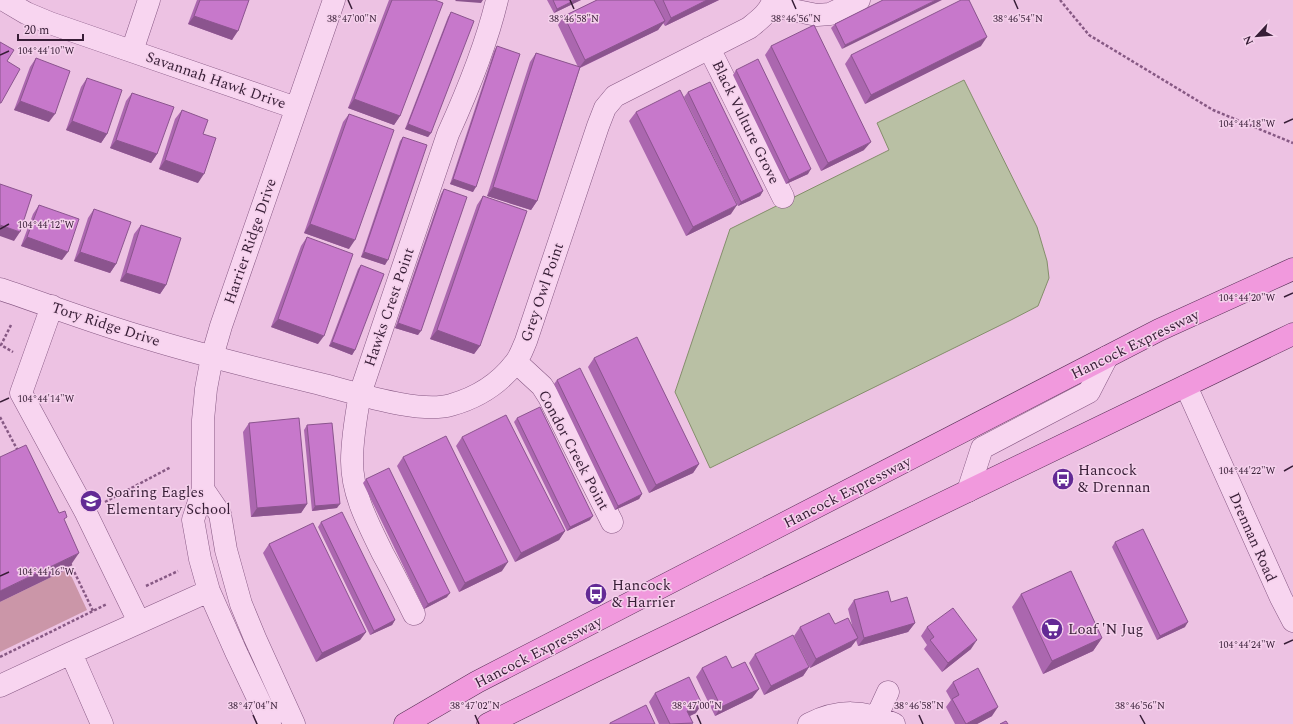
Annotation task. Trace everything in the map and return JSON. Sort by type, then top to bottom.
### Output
[{"type":"main road","name":"Hancock Expressway","points":[[405,724],[477,682],[1159,330],[1293,269]]},
{"type":"main road","points":[[488,724],[1293,334]]},
{"type":"street","name":"Savannah Hawk Drive","points":[[4,0],[26,14],[44,21],[296,108]]},
{"type":"street","points":[[132,51],[149,0]]},
{"type":"street","name":"Harrier Ridge Drive","points":[[270,724],[209,591],[200,559],[193,520],[203,488],[203,420],[206,389],[220,326],[334,0]]},
{"type":"street","name":"Hawks Crest Point","points":[[414,614],[368,523],[355,486],[352,462],[354,433],[360,394],[448,134],[467,92],[492,21],[497,0]]},
{"type":"street","points":[[773,3],[817,16],[830,14],[859,0]]},
{"type":"street","name":"Grey Owl Point","points":[[212,357],[408,405],[431,407],[450,405],[489,389],[504,376],[516,362],[526,341],[605,108],[616,96],[749,28],[763,17],[773,3]]},
{"type":"street","name":"Black Vulture Grove","points":[[709,48],[783,196]]},
{"type":"street","name":"Tory Ridge Drive","points":[[0,289],[144,338],[212,357]]},
{"type":"street","points":[[52,306],[21,393],[85,511],[139,622]]},
{"type":"street","points":[[968,491],[982,448],[1089,392],[1107,357]]},
{"type":"street","name":"Condor Creek Point","points":[[516,362],[542,386],[549,397],[612,522]]},
{"type":"street","name":"Drennan Road","points":[[1186,386],[1280,598],[1293,621]]},
{"type":"street","points":[[203,488],[220,514],[226,550],[241,604],[294,724]]},
{"type":"street","points":[[0,686],[209,591]]},
{"type":"street","points":[[71,653],[102,724]]},
{"type":"street","points":[[809,724],[834,714],[856,712],[885,721],[888,692]]},
{"type":"path","points":[[1060,0],[1089,35],[1213,110],[1293,143]]},
{"type":"path","points":[[0,417],[18,451]]},
{"type":"path","points":[[68,558],[93,611]]},
{"type":"path","points":[[0,657],[178,571]]},
{"type":"shaded area","points":[[964,80],[1037,227],[1047,261],[1049,278],[1038,306],[710,468],[675,392],[730,229],[889,150],[877,123]]},
{"type":"shaded area","points":[[68,569],[87,610],[0,652],[0,602]]},
{"type":"building","points":[[200,0],[249,0],[238,31],[194,16]]},
{"type":"building","points":[[392,0],[435,0],[443,3],[400,116],[354,99]]},
{"type":"building","points":[[553,0],[575,0],[557,9]]},
{"type":"building","points":[[597,0],[654,0],[665,21],[585,60],[564,16]]},
{"type":"building","points":[[663,0],[707,0],[671,18]]},
{"type":"building","points":[[883,0],[936,0],[845,45],[835,24]]},
{"type":"building","points":[[961,0],[969,0],[987,37],[871,95],[851,55]]},
{"type":"building","points":[[451,12],[474,21],[431,133],[408,124]]},
{"type":"building","points":[[814,25],[871,142],[828,163],[771,46]]},
{"type":"building","points":[[0,42],[14,50],[7,61],[20,69],[1,103],[0,103]]},
{"type":"building","points":[[497,46],[520,54],[476,187],[453,179]]},
{"type":"building","points":[[536,53],[580,67],[537,201],[493,187]]},
{"type":"building","points":[[36,58],[70,71],[55,114],[20,101]]},
{"type":"building","points":[[758,59],[811,169],[789,180],[736,70]]},
{"type":"building","points":[[87,78],[122,90],[107,134],[72,121]]},
{"type":"building","points":[[710,82],[763,191],[741,202],[688,92]]},
{"type":"building","points":[[680,90],[737,205],[693,227],[636,112]]},
{"type":"building","points":[[132,93],[174,107],[157,154],[116,140]]},
{"type":"building","points":[[182,110],[208,120],[203,134],[216,138],[204,174],[165,160]]},
{"type":"building","points":[[349,114],[394,130],[355,240],[310,224]]},
{"type":"building","points":[[403,137],[427,145],[388,260],[364,252]]},
{"type":"building","points":[[0,184],[32,195],[20,232],[0,225]]},
{"type":"building","points":[[444,189],[467,197],[421,331],[398,323]]},
{"type":"building","points":[[483,196],[527,211],[480,346],[437,330]]},
{"type":"building","points":[[39,205],[79,219],[68,252],[27,237]]},
{"type":"building","points":[[94,209],[131,222],[116,264],[80,252]]},
{"type":"building","points":[[141,225],[181,238],[166,285],[126,273]]},
{"type":"building","points":[[307,237],[353,254],[324,336],[278,319]]},
{"type":"building","points":[[361,265],[384,274],[355,350],[332,342]]},
{"type":"building","points":[[637,337],[699,464],[656,485],[594,358]]},
{"type":"building","points":[[580,368],[642,494],[618,506],[557,380]]},
{"type":"building","points":[[540,407],[593,516],[570,527],[517,418]]},
{"type":"building","points":[[506,415],[565,531],[521,553],[462,437]]},
{"type":"building","points":[[299,418],[307,504],[257,508],[249,423]]},
{"type":"building","points":[[332,423],[340,504],[315,506],[307,425]]},
{"type":"building","points":[[446,436],[508,562],[465,583],[403,457]]},
{"type":"building","points":[[26,445],[59,513],[65,511],[67,517],[64,519],[79,553],[0,591],[0,457]]},
{"type":"building","points":[[389,468],[450,593],[428,604],[366,479]]},
{"type":"building","points":[[342,512],[395,620],[374,631],[321,522]]},
{"type":"building","points":[[313,523],[366,632],[322,653],[269,544]]},
{"type":"building","points":[[1143,529],[1188,622],[1160,636],[1115,542]]},
{"type":"building","name":"Loaf 'N Jug","points":[[1071,571],[1102,638],[1052,661],[1021,594]]},
{"type":"building","points":[[888,591],[891,602],[907,597],[915,623],[864,638],[854,600]]},
{"type":"building","points":[[953,608],[977,640],[948,663],[930,640],[934,637],[927,627]]},
{"type":"building","points":[[829,613],[835,624],[848,618],[858,638],[816,659],[800,627]]},
{"type":"building","points":[[793,635],[809,667],[771,686],[755,654]]},
{"type":"building","points":[[726,656],[732,668],[745,662],[759,689],[721,707],[702,668]]},
{"type":"building","points":[[978,668],[998,707],[966,724],[952,699],[959,695],[953,682]]},
{"type":"building","points":[[689,677],[702,704],[687,711],[693,723],[670,724],[655,693]]},
{"type":"building","points":[[646,705],[655,724],[610,724],[610,723]]},
{"type":"building","points":[[1006,721],[1008,724],[1000,724]]},
{"type":"place","name":"Hancock & Drennan","points":[[1063,479]]},
{"type":"place","name":"Soaring Eagles Elementary School","points":[[91,501]]},
{"type":"place","name":"Hancock & Harrier","points":[[596,594]]},
{"type":"place","name":"Loaf 'N Jug","points":[[1052,629]]}]
